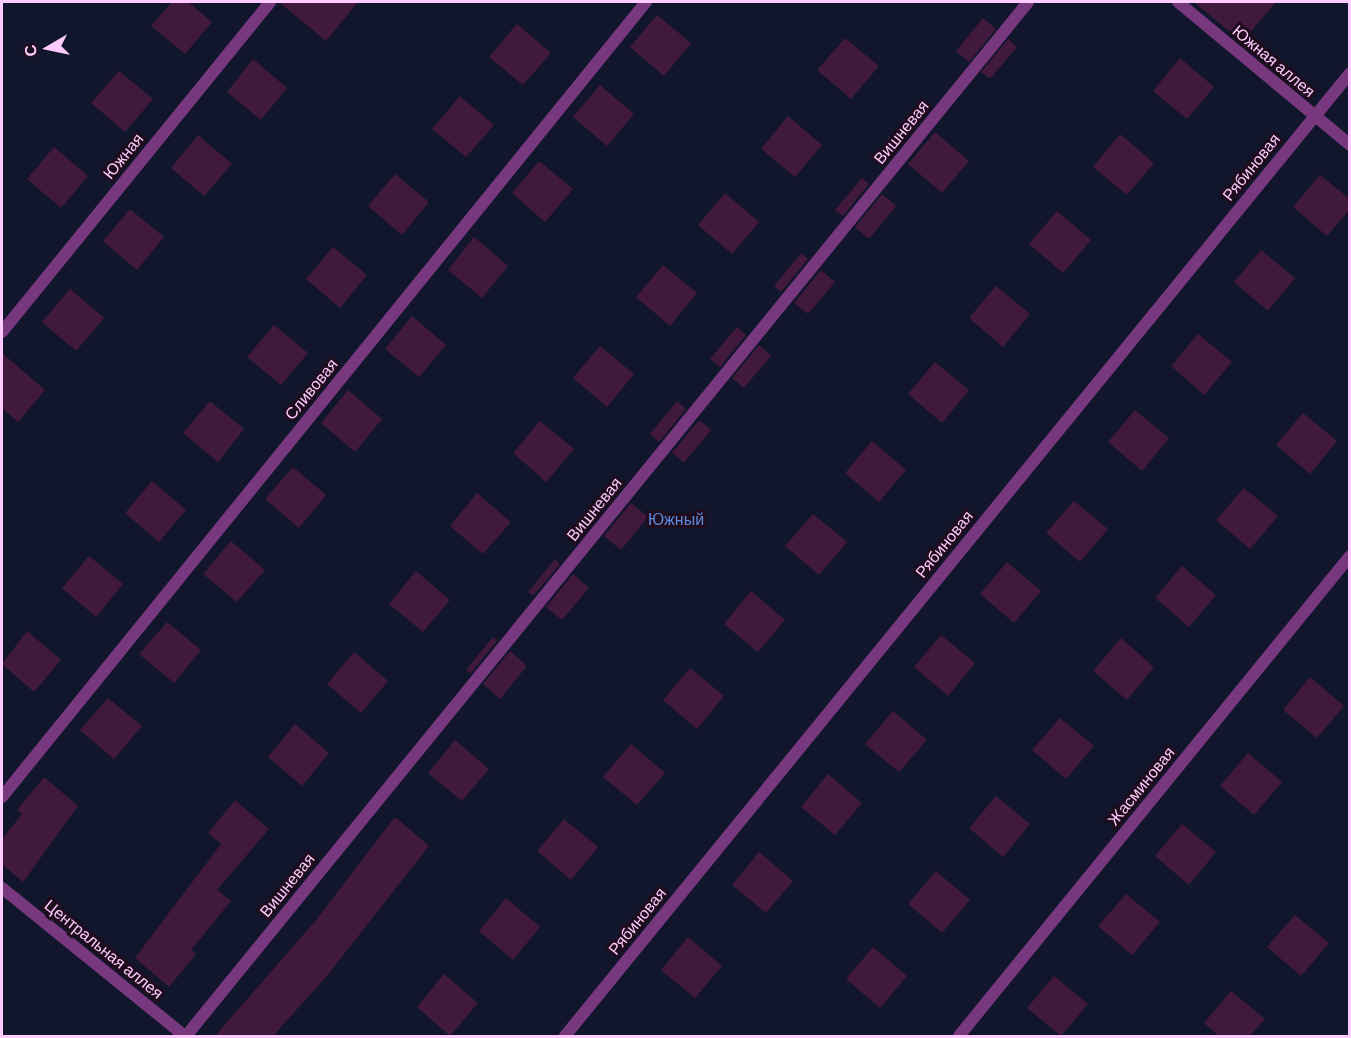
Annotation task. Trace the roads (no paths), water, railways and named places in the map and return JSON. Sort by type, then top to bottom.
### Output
[{"type":"street","name":"Южная","points":[[2,332],[270,2]]},
{"type":"street","name":"Сливовая","points":[[2,797],[646,2]]},
{"type":"street","name":"Вишневая","points":[[186,1036],[1028,2]]},
{"type":"street","name":"Южная аллея","points":[[1178,2],[1350,145]]},
{"type":"street","name":"Рябиновая","points":[[565,1036],[1350,73]]},
{"type":"street","name":"Жасминовая","points":[[959,1036],[1350,556]]},
{"type":"street","name":"Центральная аллея","points":[[2,888],[186,1036]]},
{"type":"park label","name":"Южный","points":[[676,519]]}]
